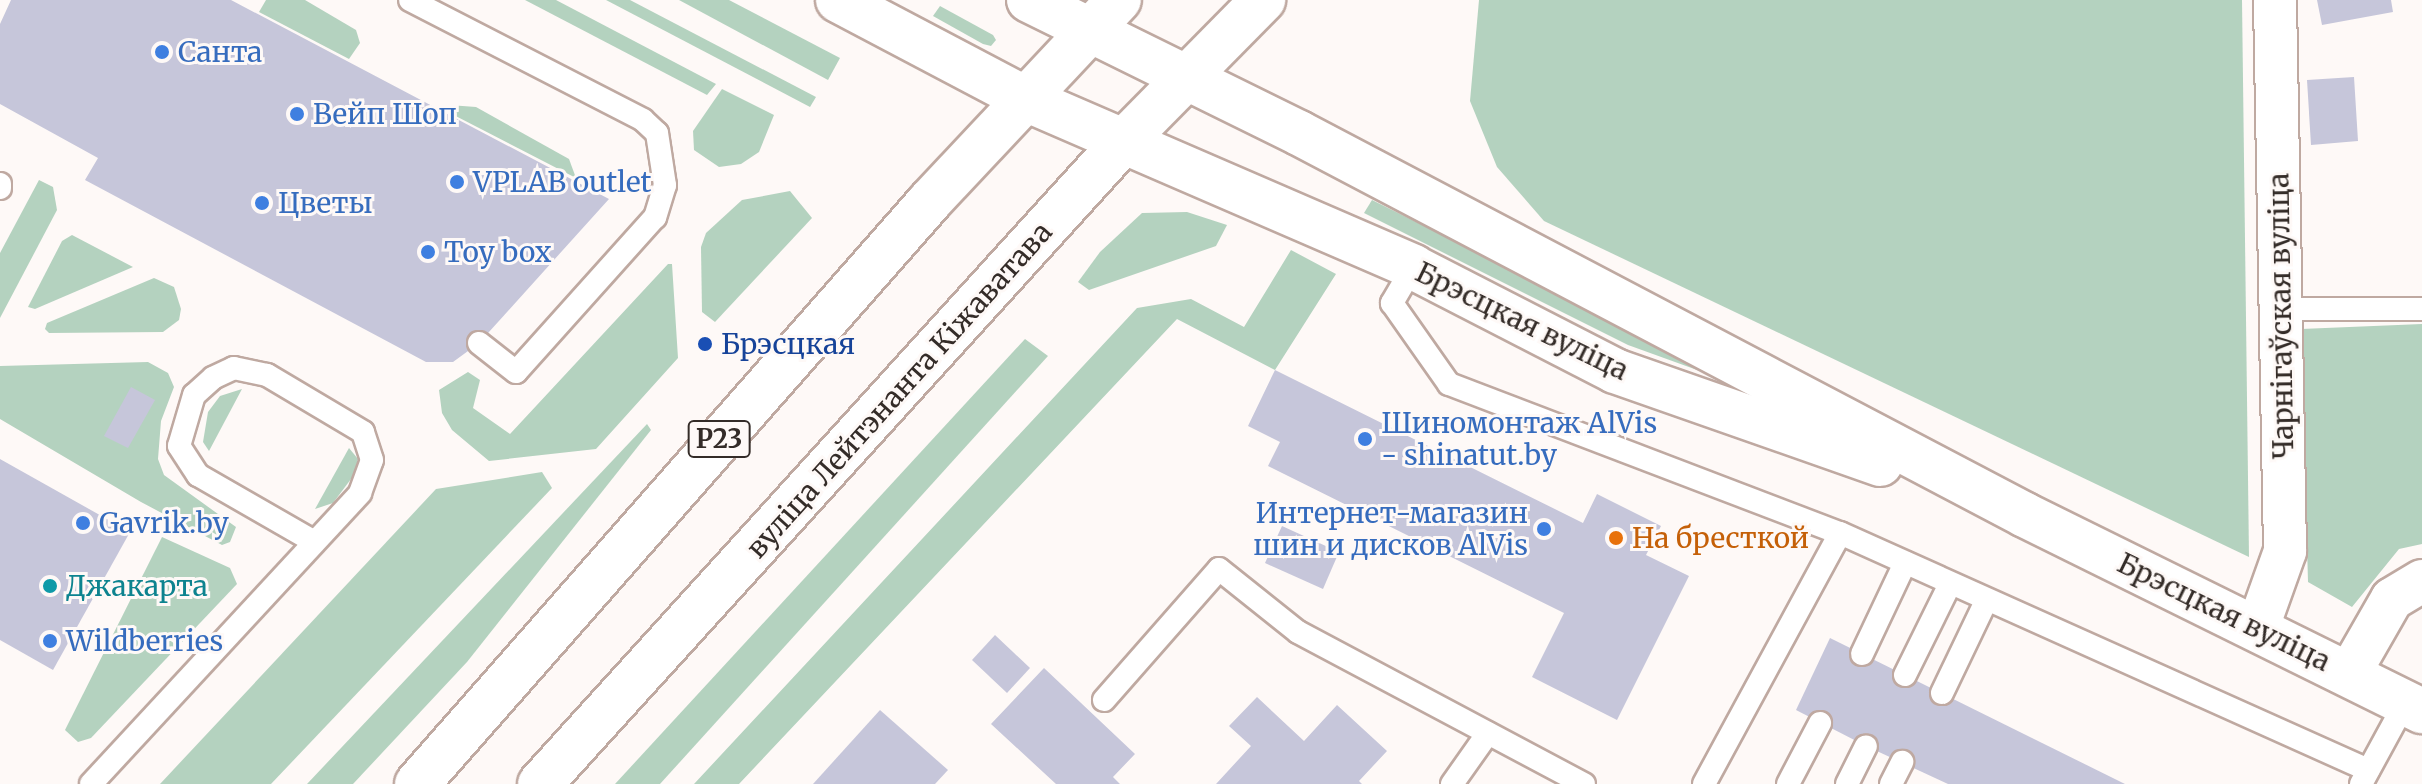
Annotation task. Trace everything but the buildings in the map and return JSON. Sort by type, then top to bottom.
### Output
[{"type":"main road","name":"Брэсцкая вуліца","points":[[838,0],[1028,100],[1413,267],[1615,371],[2025,515]]},
{"type":"main road","name":"Брэсцкая вуліца","points":[[1029,0],[1299,133],[2025,515],[2258,627],[2414,707]]},
{"type":"main road","name":"Р23","points":[[417,784],[910,224],[1119,0]]},
{"type":"main road","name":"вуліца Лейтэнанта Кіжаватава","points":[[540,784],[1125,140],[1263,0]]},
{"type":"street","name":"Чарнігаўская вуліца","points":[[2258,627],[2285,551],[2275,0]]},
{"type":"street","points":[[2349,674],[2392,599],[2422,581]]},
{"type":"lane","points":[[410,0],[643,120],[657,133],[665,185],[655,217],[516,372],[479,343]]},
{"type":"lane","points":[[1413,267],[1392,303],[1449,384],[1840,533],[2364,777],[2414,707]]},
{"type":"lane","points":[[2282,309],[2422,309]]},
{"type":"lane","points":[[91,784],[360,493],[372,460],[363,432],[267,375],[234,368],[213,378],[194,395],[179,446],[198,475],[313,541]]},
{"type":"lane","points":[[1704,784],[1840,533]]},
{"type":"lane","points":[[1862,654],[1905,563]]},
{"type":"lane","points":[[1104,700],[1219,569],[1298,632],[1584,784]]},
{"type":"lane","points":[[1905,675],[1950,584]]},
{"type":"lane","points":[[1942,693],[1986,601]]},
{"type":"lane","points":[[1788,784],[1820,723]]},
{"type":"lane","points":[[1452,784],[1488,733]]},
{"type":"lane","points":[[1847,784],[1866,746]]},
{"type":"lane","points":[[1891,784],[1902,762]]},
{"type":"green space","points":[[266,0],[305,0],[356,30],[360,43],[349,59],[259,12]]},
{"type":"green space","points":[[525,0],[556,0],[716,84],[707,95]]},
{"type":"green space","points":[[606,0],[630,0],[816,97],[810,107]]},
{"type":"green space","points":[[679,0],[729,0],[840,58],[828,80]]},
{"type":"green space","points":[[1479,0],[2242,0],[2249,557],[1544,221],[1497,167],[1470,101]]},
{"type":"green space","points":[[940,6],[993,35],[996,40],[991,46],[983,44],[933,16]]},
{"type":"green space","points":[[722,89],[774,115],[759,152],[741,164],[719,167],[694,150],[693,131]]},
{"type":"green space","points":[[449,105],[476,107],[569,159],[576,178],[446,111]]},
{"type":"green space","points":[[39,180],[53,187],[57,210],[0,318],[0,253]]},
{"type":"green space","points":[[790,191],[812,218],[715,322],[702,312],[701,247],[706,233],[742,200]]},
{"type":"green space","points":[[1372,200],[1758,392],[1628,345],[1364,213]]},
{"type":"green space","points":[[1187,212],[1227,225],[1216,246],[1089,290],[1078,282],[1100,252],[1142,213]]},
{"type":"green space","points":[[72,235],[133,267],[35,309],[28,307],[62,241]]},
{"type":"green space","points":[[1291,250],[1336,274],[1275,370],[1177,319],[739,784],[694,784],[1137,308],[1191,299],[1244,327]]},
{"type":"green space","points":[[668,264],[672,264],[678,358],[596,449],[489,461],[452,430],[442,413],[439,390],[468,372],[480,380],[473,408],[510,434]]},
{"type":"green space","points":[[154,278],[174,287],[181,309],[179,320],[163,332],[49,333],[45,329],[47,323]]},
{"type":"green space","points":[[2422,324],[2422,544],[2399,549],[2352,607],[2308,582],[2301,329]]},
{"type":"green space","points":[[1025,339],[1048,356],[660,784],[615,784]]},
{"type":"green space","points":[[148,362],[168,373],[174,387],[161,421],[158,459],[164,475],[236,527],[230,542],[222,545],[141,502],[0,419],[0,366]]},
{"type":"green space","points":[[242,389],[209,451],[203,442],[208,412],[220,396]]},
{"type":"green space","points":[[647,424],[651,430],[467,662],[353,784],[307,784]]},
{"type":"green space","points":[[349,448],[358,459],[354,475],[333,503],[315,509]]},
{"type":"green space","points":[[542,472],[552,488],[271,784],[160,784],[436,489]]},
{"type":"green space","points":[[162,537],[230,568],[237,584],[91,738],[78,742],[65,730]]},
{"type":"place","name":"Санта","points":[[162,52]]},
{"type":"place","name":"Вейп Шоп","points":[[297,114]]},
{"type":"place","name":"VPLAB outlet","points":[[457,182]]},
{"type":"place","name":"Цветы","points":[[262,203]]},
{"type":"place","name":"Toy box","points":[[428,252]]},
{"type":"place","name":"Брэсцкая","points":[[705,344]]},
{"type":"place","name":"Шиномонтаж AlVis - shinatut.by","points":[[1365,439]]},
{"type":"place","name":"Gavrik.by","points":[[83,523]]},
{"type":"place","name":"Интернет-магазин шин и дисков AlVis","points":[[1544,529]]},
{"type":"place","name":"На бресткой","points":[[1616,538]]},
{"type":"place","name":"Джакарта","points":[[50,586]]},
{"type":"place","name":"Wildberries","points":[[50,641]]}]
